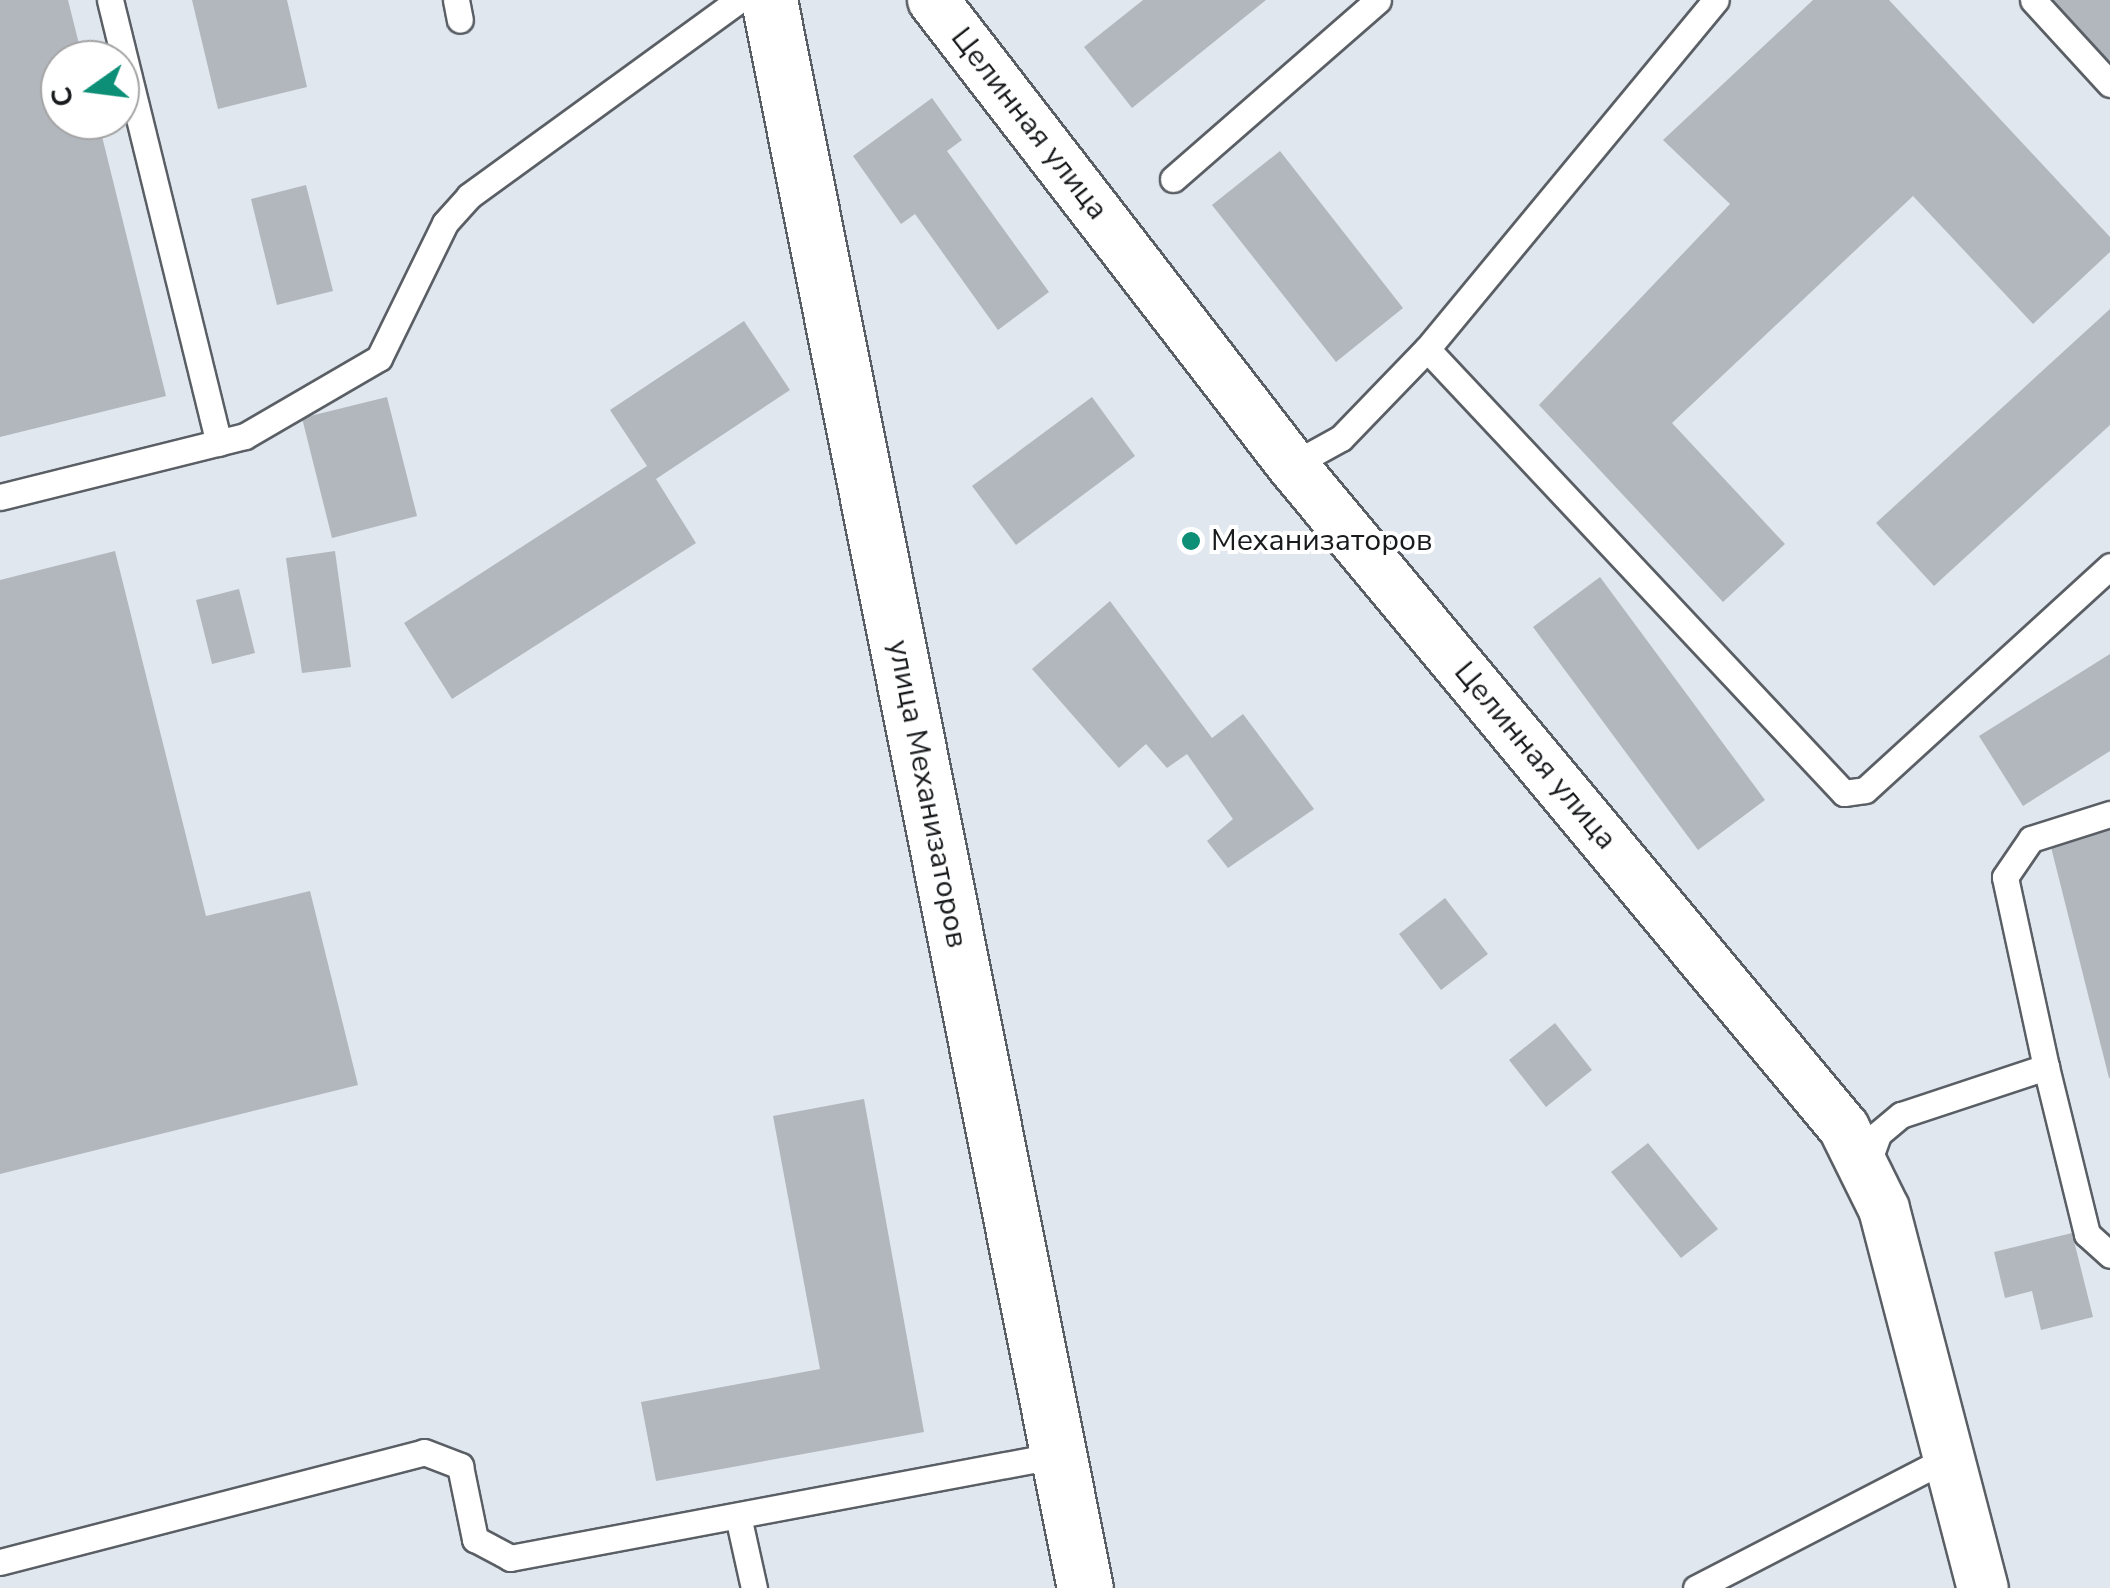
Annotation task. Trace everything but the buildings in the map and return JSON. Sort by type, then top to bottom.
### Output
[{"type":"street","name":"улица Механизаторов","points":[[769,0],[1086,1588]]},
{"type":"street","name":"Целинная улица","points":[[933,0],[1292,465],[1866,1166],[1983,1588]]},
{"type":"lane","points":[[110,0],[219,443]]},
{"type":"lane","points":[[0,497],[219,443],[286,419],[379,358],[445,222],[470,196],[739,0]]},
{"type":"lane","points":[[1173,178],[1378,0]]},
{"type":"lane","points":[[1292,465],[1341,438],[1427,349],[1716,0]]},
{"type":"lane","points":[[2033,0],[2110,84]]},
{"type":"lane","points":[[1427,349],[1844,793],[1865,790],[2110,566]]},
{"type":"lane","points":[[2110,814],[2031,839],[2005,877],[2046,1067],[2088,1234],[2110,1255]]},
{"type":"lane","points":[[1866,1166],[1878,1134],[1901,1114],[2046,1067]]},
{"type":"lane","points":[[0,1562],[424,1452],[460,1466],[475,1539],[488,1554],[510,1558],[1060,1455]]},
{"type":"lane","points":[[1696,1588],[1948,1458]]},
{"type":"lane","points":[[738,1516],[754,1588]]},
{"type":"place","name":"Механизаторов","points":[[1191,541]]}]
